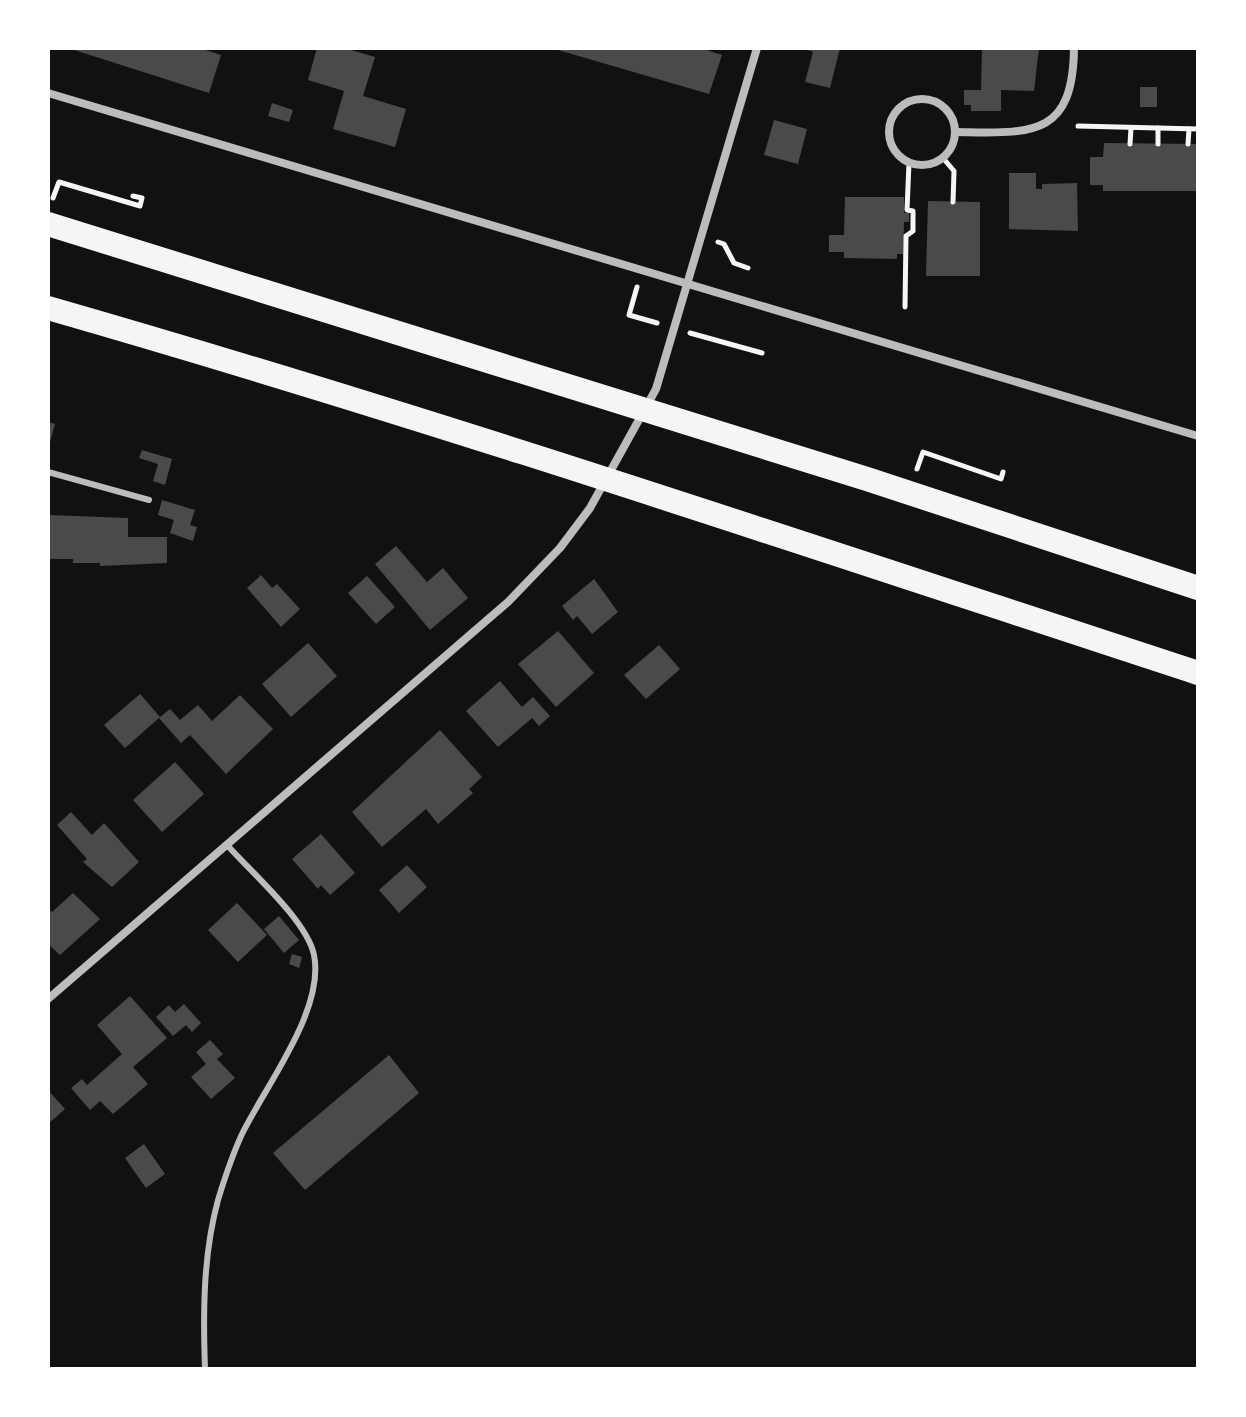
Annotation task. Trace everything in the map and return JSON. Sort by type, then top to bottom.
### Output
[{"type":"highway","points":[[50,214],[1198,588]]},
{"type":"highway","points":[[48,308],[247,365],[633,486],[1198,673]]},
{"type":"street","points":[[48,999],[508,602],[560,548],[590,508],[656,389],[757,48]]},
{"type":"street","points":[[956,132],[1026,132],[1053,118],[1070,93],[1074,48]]},
{"type":"street","points":[[48,93],[1198,436]]},
{"type":"street","points":[[929,99],[942,105],[950,114],[956,132],[951,148],[943,158],[932,164],[909,163],[899,156],[888,136],[894,113],[903,104],[929,99]]},
{"type":"lane","points":[[48,472],[149,500]]},
{"type":"lane","points":[[205,1369],[205,1277],[218,1200],[242,1134],[309,1009],[316,973],[314,953],[306,933],[228,846]]},
{"type":"path","points":[[1078,126],[1198,129]]},
{"type":"path","points":[[1130,144],[1131,128]]},
{"type":"path","points":[[1158,128],[1158,144]]},
{"type":"path","points":[[1188,144],[1189,129]]},
{"type":"path","points":[[943,158],[954,171],[953,202]]},
{"type":"path","points":[[905,307],[906,236],[913,231],[913,211],[907,210],[909,163]]},
{"type":"path","points":[[50,214],[59,182],[140,206],[142,198],[133,196]]},
{"type":"path","points":[[702,237],[724,244],[734,263],[748,268]]},
{"type":"path","points":[[726,343],[762,353]]},
{"type":"path","points":[[909,493],[923,452],[1001,479],[1003,472],[998,470]]},
{"type":"building","points":[[68,48],[199,48],[221,55],[209,93]]},
{"type":"building","points":[[317,48],[344,48],[375,57],[363,96],[406,109],[395,147],[333,129],[344,91],[308,80]]},
{"type":"building","points":[[551,48],[700,48],[722,55],[709,94]]},
{"type":"building","points":[[803,48],[840,48],[830,88],[805,82],[813,52]]},
{"type":"building","points":[[982,48],[1039,48],[1034,91],[1001,90],[1001,111],[971,111],[971,105],[964,105],[964,90],[981,90]]},
{"type":"building","points":[[1140,87],[1157,87],[1157,107],[1140,107]]},
{"type":"building","points":[[272,103],[293,110],[289,122],[268,116]]},
{"type":"building","points":[[774,120],[807,129],[798,164],[764,155]]},
{"type":"building","points":[[1104,143],[1198,144],[1198,191],[1103,191],[1103,185],[1090,185],[1090,157],[1103,157]]},
{"type":"building","points":[[1009,173],[1036,173],[1036,189],[1042,189],[1042,184],[1077,183],[1078,231],[1009,229]]},
{"type":"building","points":[[845,197],[904,197],[904,213],[909,213],[909,222],[904,222],[903,254],[897,254],[897,259],[844,258],[844,252],[829,252],[829,235],[844,235]]},
{"type":"building","points":[[928,201],[980,202],[980,276],[926,276]]},
{"type":"building","points":[[48,422],[55,424],[49,446],[48,446]]},
{"type":"building","points":[[142,450],[172,459],[165,485],[153,481],[158,464],[139,458]]},
{"type":"building","points":[[162,500],[195,510],[190,525],[197,527],[193,541],[170,533],[174,520],[158,515]]},
{"type":"building","points":[[48,515],[128,518],[128,537],[167,537],[167,563],[100,566],[100,563],[73,563],[73,559],[48,559]]},
{"type":"building","points":[[396,546],[427,582],[443,568],[468,598],[430,630],[375,564]]},
{"type":"building","points":[[261,575],[272,588],[277,584],[300,609],[281,627],[247,588]]},
{"type":"building","points":[[367,576],[395,607],[376,624],[348,593]]},
{"type":"building","points":[[594,579],[618,612],[592,634],[577,616],[573,620],[562,606]]},
{"type":"building","points":[[558,631],[594,673],[556,707],[518,664]]},
{"type":"building","points":[[308,643],[337,676],[291,717],[262,684]]},
{"type":"building","points":[[659,645],[680,669],[646,699],[624,675]]},
{"type":"building","points":[[500,681],[522,707],[533,697],[550,716],[539,726],[532,718],[498,747],[466,711]]},
{"type":"building","points":[[140,694],[160,717],[125,748],[104,725]]},
{"type":"building","points":[[240,695],[273,729],[226,774],[190,735],[181,743],[159,718],[170,709],[180,720],[198,705],[212,721]]},
{"type":"building","points":[[440,730],[482,777],[469,789],[473,793],[438,824],[426,809],[382,847],[352,812]]},
{"type":"building","points":[[175,762],[204,794],[162,832],[133,800]]},
{"type":"building","points":[[71,812],[92,835],[104,823],[139,862],[112,887],[83,862],[87,859],[57,825]]},
{"type":"building","points":[[321,834],[355,873],[330,895],[321,885],[318,889],[292,859]]},
{"type":"building","points":[[407,865],[427,887],[399,913],[379,890]]},
{"type":"building","points":[[73,893],[100,919],[60,955],[48,944],[48,909],[52,912]]},
{"type":"building","points":[[237,903],[267,935],[238,962],[208,930]]},
{"type":"building","points":[[279,916],[299,940],[284,953],[264,929]]},
{"type":"building","points":[[292,954],[302,957],[299,968],[289,964]]},
{"type":"building","points":[[130,996],[167,1038],[133,1067],[148,1084],[113,1114],[100,1101],[90,1110],[71,1088],[82,1079],[87,1085],[122,1054],[97,1025]]},
{"type":"building","points":[[184,1004],[201,1023],[192,1032],[186,1025],[173,1036],[156,1017],[169,1005],[175,1012]]},
{"type":"building","points":[[210,1040],[223,1054],[217,1059],[235,1078],[211,1099],[191,1077],[206,1064],[196,1052]]},
{"type":"building","points":[[389,1055],[419,1093],[305,1190],[273,1153]]},
{"type":"building","points":[[48,1090],[65,1109],[48,1124]]},
{"type":"building","points":[[144,1144],[165,1174],[146,1188],[125,1158]]}]
